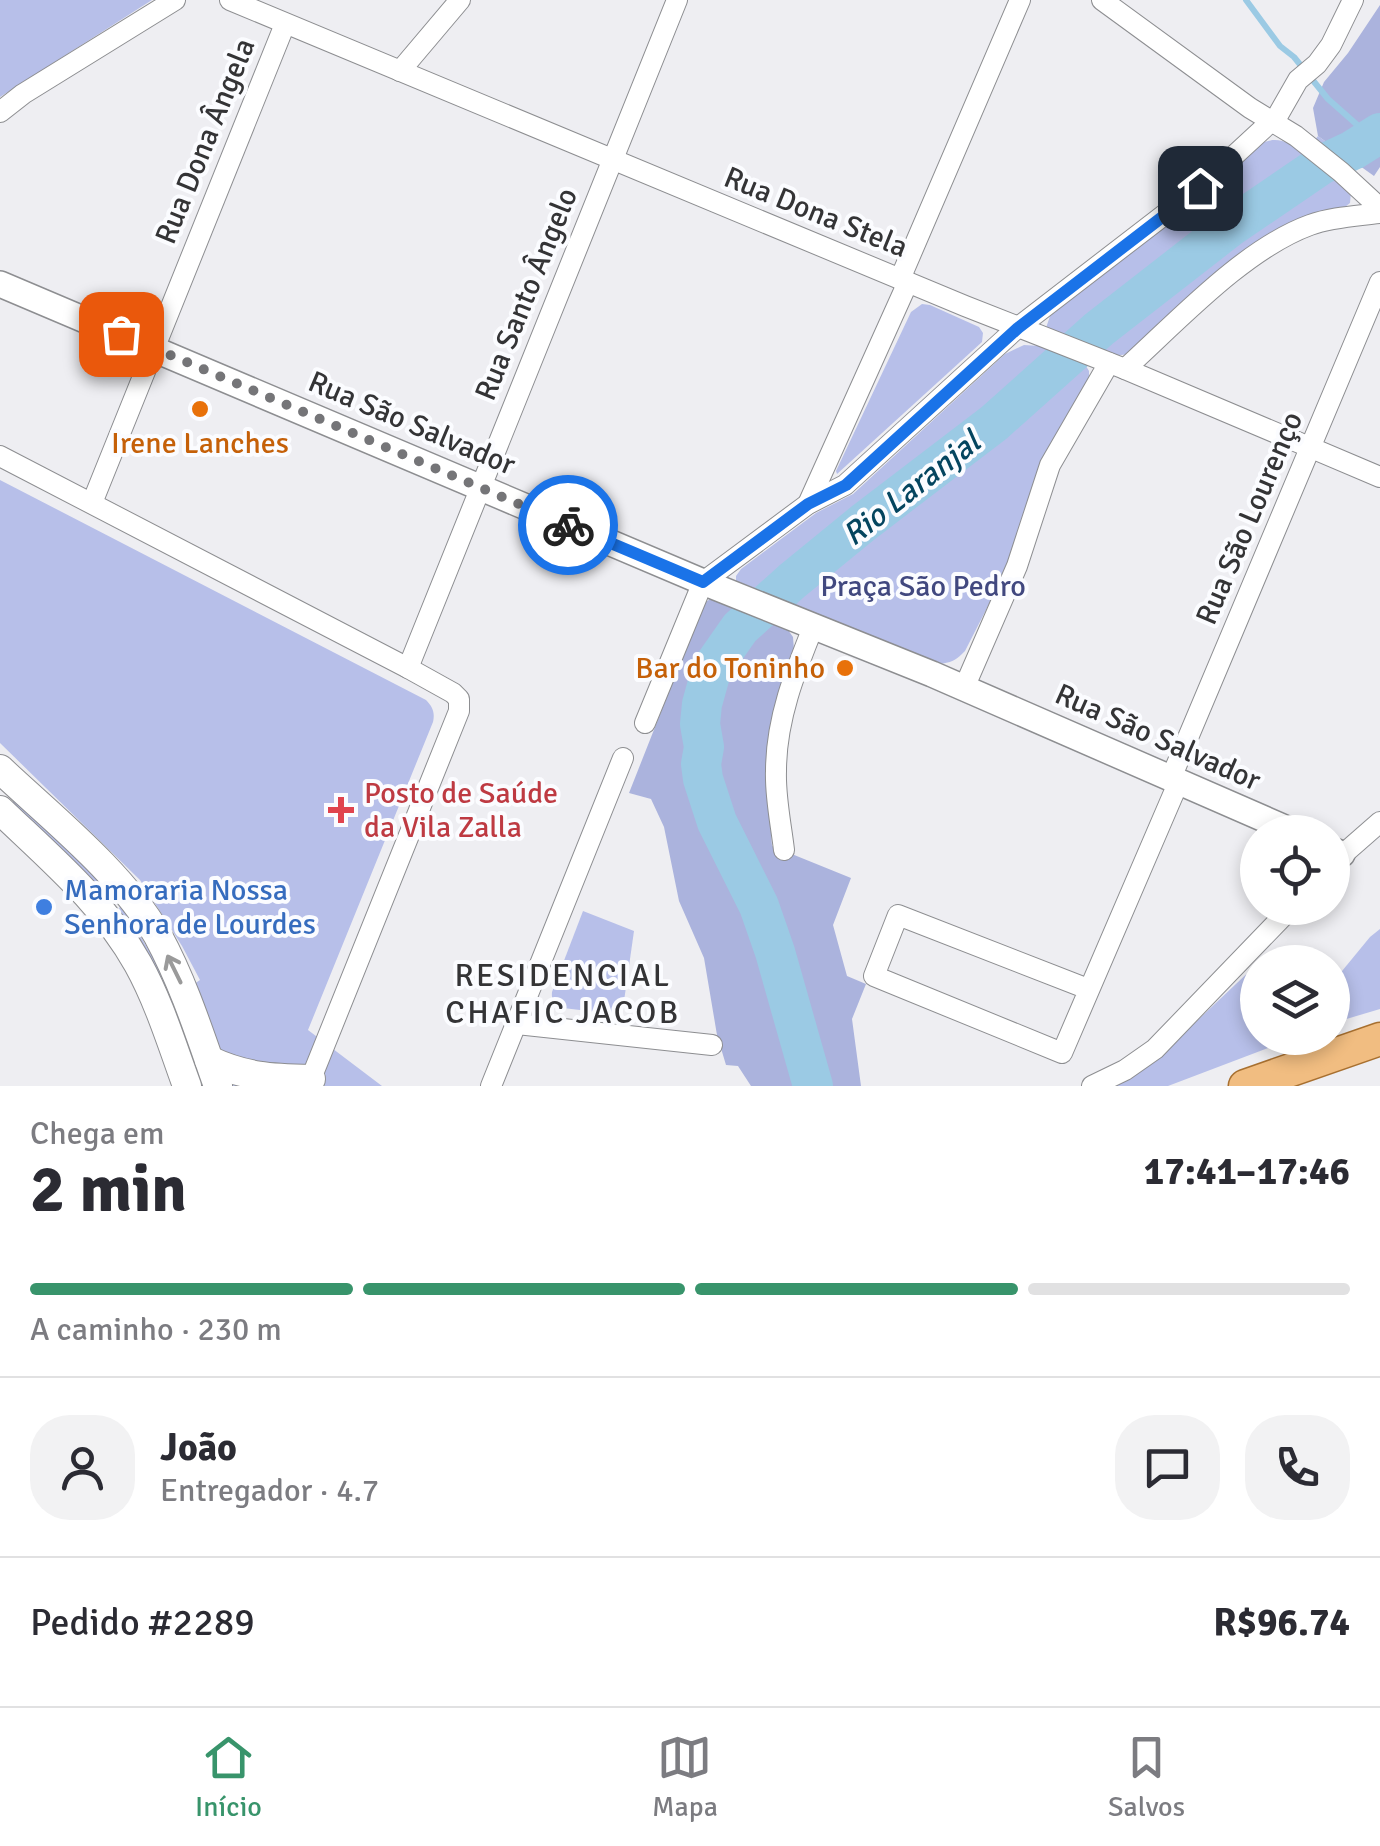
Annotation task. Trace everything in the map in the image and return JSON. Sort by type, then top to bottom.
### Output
[{"type":"main road","points":[[0,769],[100,863],[156,934],[188,999],[213,1073],[307,1084]]},
{"type":"main road","points":[[0,810],[80,886],[139,965],[187,1086]]},
{"type":"main road","points":[[99,908],[121,887]]},
{"type":"main road","points":[[1245,1086],[1380,1039]]},
{"type":"street","points":[[0,112],[175,0]]},
{"type":"street","name":"Rua Dona Stela","points":[[230,0],[1380,478]]},
{"type":"street","points":[[400,71],[460,0]]},
{"type":"street","name":"Rua Santo Ângelo","points":[[408,668],[676,0]]},
{"type":"street","points":[[808,504],[1020,0]]},
{"type":"street","points":[[1102,0],[1204,76],[1309,146],[1342,172],[1380,211]]},
{"type":"street","points":[[645,723],[703,582],[808,504],[846,485],[1018,328],[1200,188],[1273,122],[1298,80],[1316,64],[1336,36],[1352,0]]},
{"type":"street","name":"Rua Dona Ângela","points":[[92,504],[285,24]]},
{"type":"street","points":[[964,688],[1017,566],[1050,464],[1109,363],[1266,249],[1310,226],[1380,211]]},
{"type":"street","name":"Rua São Lourenço","points":[[1088,989],[898,916],[874,976],[1062,1053],[1380,282]]},
{"type":"street","name":"Rua São Salvador","points":[[0,284],[703,582],[964,688],[1256,815]]},
{"type":"street","points":[[0,456],[454,692],[460,704],[307,1084]]},
{"type":"street","points":[[784,850],[776,780],[778,746],[787,696],[814,625]]},
{"type":"street","points":[[491,1086],[624,758]]},
{"type":"street","points":[[1350,845],[1380,822]]},
{"type":"street","points":[[1092,1086],[1154,1050],[1275,925]]},
{"type":"street","points":[[517,1024],[712,1045]]},
{"type":"green space","points":[[0,0],[152,0],[0,97]]},
{"type":"green space","name":"Praça São Pedro","points":[[1318,136],[1351,160],[1336,177],[1351,192],[1350,203],[1315,215],[1129,354],[1114,356],[1102,351],[1086,366],[1089,378],[1046,454],[1011,561],[958,658],[932,663],[736,584],[741,569],[816,513],[853,494],[1005,354],[1024,345],[1040,346],[1051,313],[1260,144],[1278,140],[1304,153]]},
{"type":"green space","points":[[922,304],[979,327],[982,342],[837,474],[911,312]]},
{"type":"green space","points":[[0,480],[430,705],[433,722],[308,1030],[382,1086],[229,1086],[194,984],[200,980],[140,880],[0,743]]},
{"type":"green space","points":[[13,801],[102,883],[102,887],[13,805]]},
{"type":"green space","points":[[120,906],[167,981],[205,1086],[200,1086],[150,959]]},
{"type":"green space","points":[[583,911],[634,931],[622,1015],[563,1008],[553,1000],[552,992]]},
{"type":"green space","points":[[1380,929],[1380,1009],[1350,1018],[1350,961]]},
{"type":"green space","points":[[1240,980],[1240,1055],[1249,1055],[1168,1086],[1115,1086],[1162,1054]]},
{"type":"shaded area","points":[[1380,5],[1380,167],[1374,176],[1318,136],[1313,108],[1324,82]]},
{"type":"shaded area","points":[[712,598],[786,627],[793,637],[794,650],[767,779],[772,846],[851,878],[833,925],[847,976],[866,984],[852,1019],[861,1086],[751,1086],[738,1066],[726,1065],[704,958],[679,901],[664,827],[651,799],[629,793],[704,603]]},
{"type":"waterway","points":[[1246,0],[1280,46],[1328,99],[1372,138]]},
{"type":"waterway","name":"Rio Laranjal","points":[[813,1086],[759,906],[717,822],[703,779],[700,724],[712,668],[740,628],[792,581],[994,423],[1099,329],[1230,227],[1321,165],[1380,133]]},
{"type":"way so far","points":[[121,334],[568,525]]},
{"type":"place","name":"Irene Lanches","points":[[200,409]]},
{"type":"place","name":"Bar do Toninho","points":[[845,668]]},
{"type":"place","name":"Posto de Saúde da Vila Zalla","points":[[341,810]]},
{"type":"place","name":"Mamoraria Nossa Senhora de Lourdes","points":[[44,907]]},
{"type":"district","name":"RESIDENCIAL CHAFIC JACOB","points":[[563,994]]},
{"type":"route","points":[[568,525],[703,582],[808,504],[846,485],[1018,328],[1200,188]]}]
